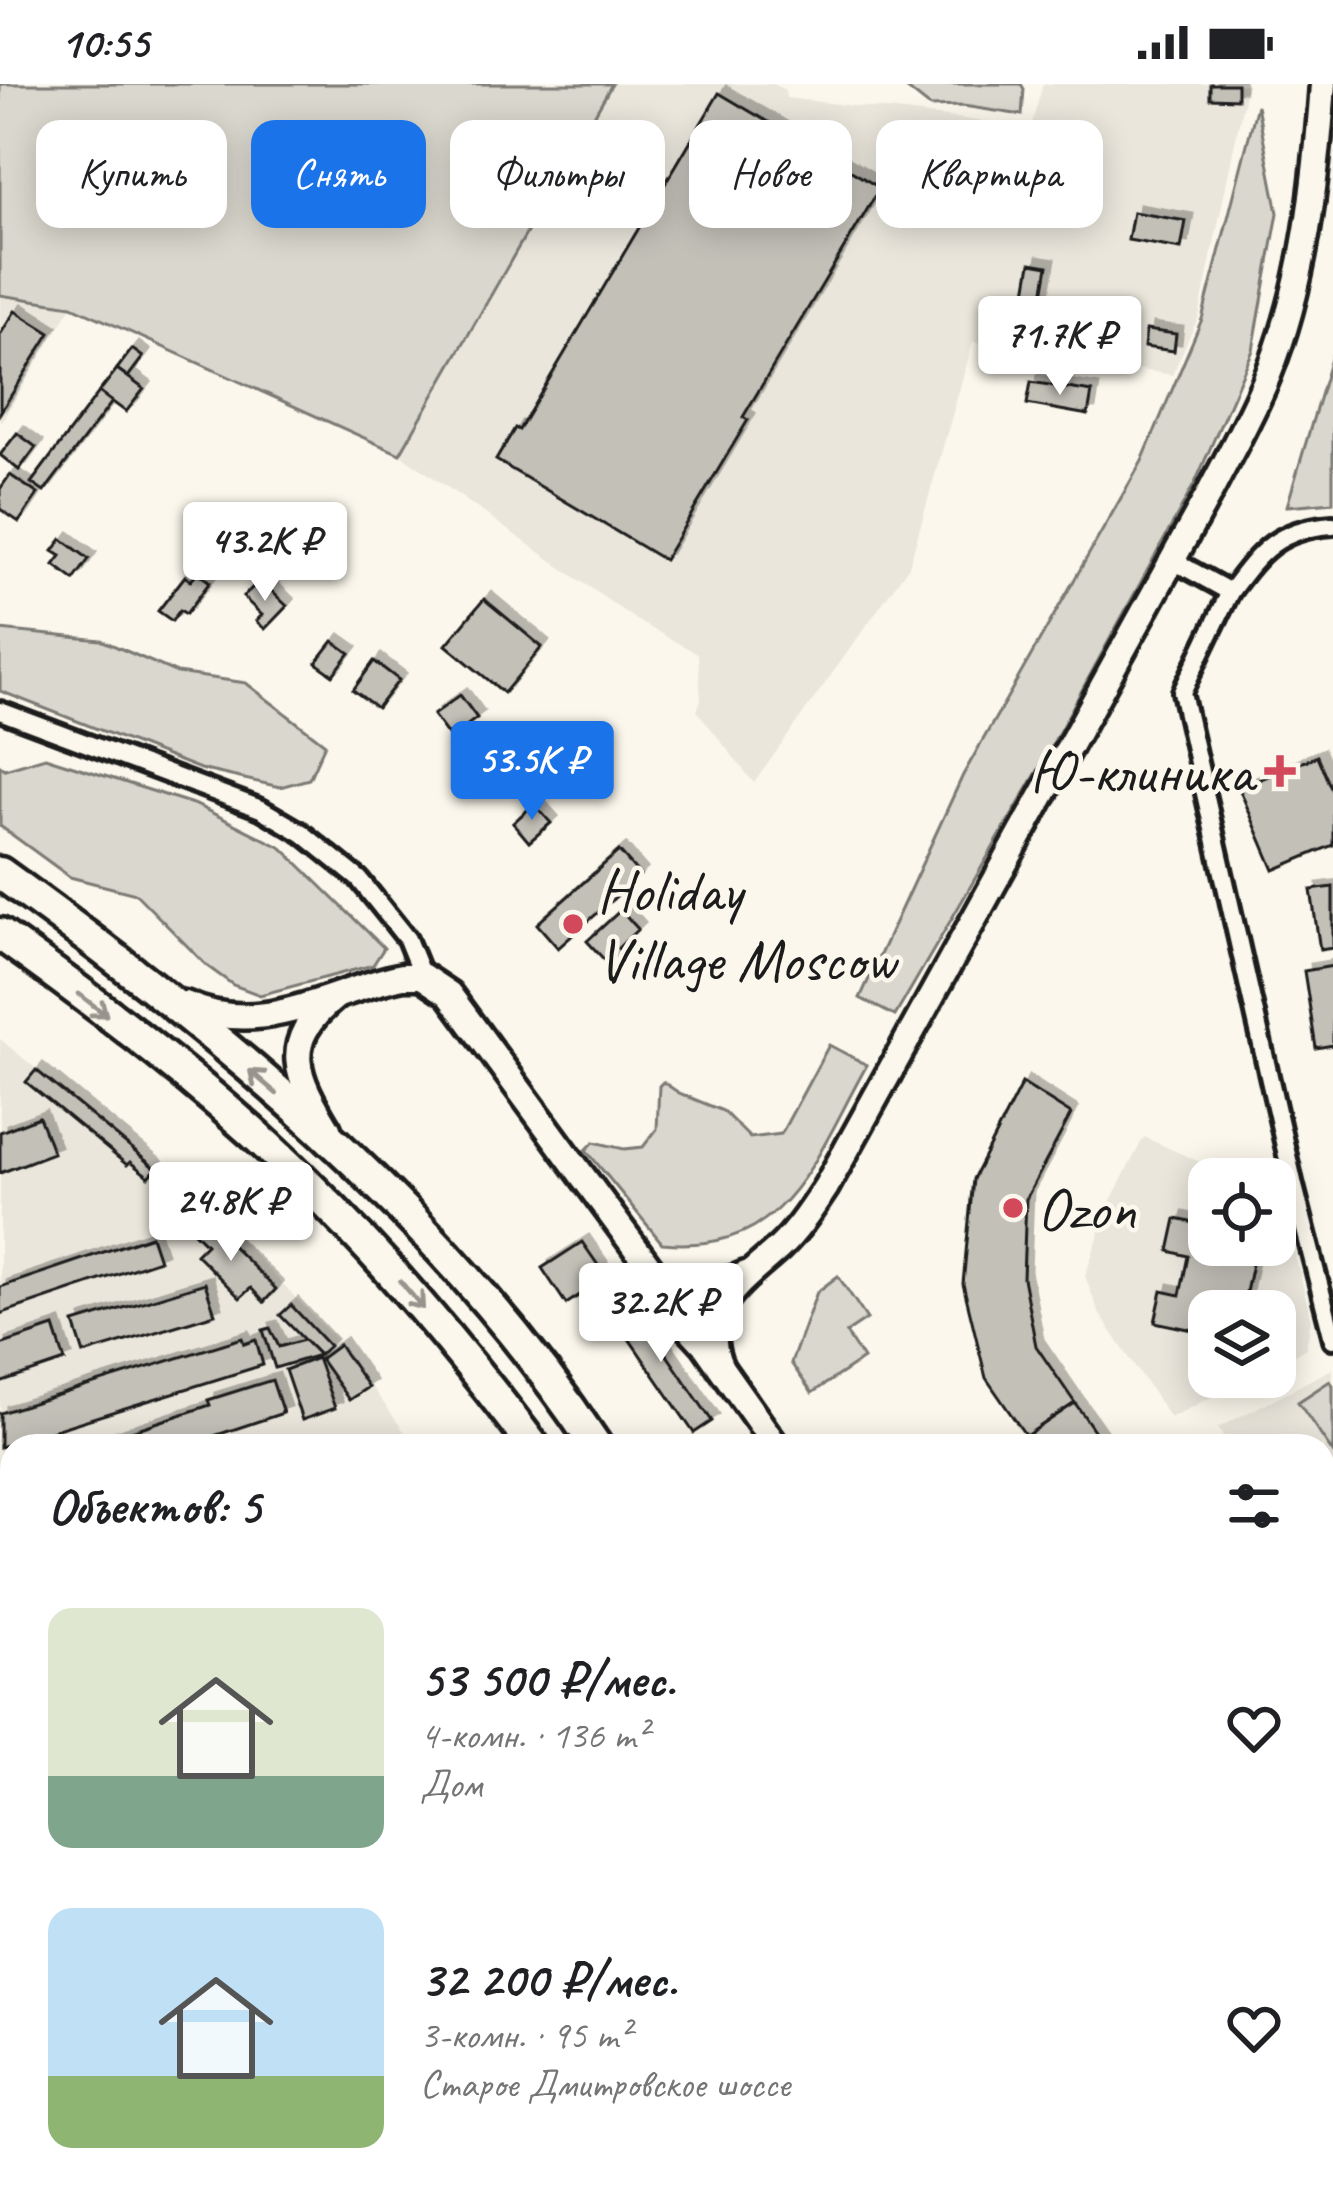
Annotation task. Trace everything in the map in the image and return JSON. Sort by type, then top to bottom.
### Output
[{"type":"highway","points":[[0,873],[150,987],[342,1150],[431,1239],[587,1434]]},
{"type":"highway","points":[[0,934],[199,1087],[304,1181],[394,1274],[523,1434]]},
{"type":"main road","points":[[696,1284],[677,1297],[683,1318],[703,1328],[718,1316],[726,1297],[746,1274],[781,1246],[826,1187],[1210,492],[1274,359],[1316,177],[1323,84]]},
{"type":"main road","points":[[150,987],[209,1015],[237,1019],[262,1017],[403,976],[422,976],[449,994],[768,1434]]},
{"type":"main road","points":[[340,993],[307,1024],[297,1059],[310,1099],[342,1150]]},
{"type":"main road","points":[[653,1272],[666,1282],[696,1284],[731,1281],[746,1274]]},
{"type":"main road","points":[[696,1284],[721,1296],[712,1348],[720,1366]]},
{"type":"street","points":[[1333,526],[1286,533],[1257,554],[1230,592],[1182,692],[1308,1248],[1333,1339]]},
{"type":"street","points":[[1172,560],[1230,592]]},
{"type":"street","points":[[0,711],[261,809],[302,833],[359,879],[407,939],[422,976]]},
{"type":"shaded area","points":[[0,84],[612,84],[591,120],[450,120],[450,228],[529,228],[400,454],[72,306],[0,295]]},
{"type":"shaded area","points":[[612,84],[773,84],[785,90],[786,98],[972,120],[876,120],[876,228],[1103,228],[1103,120],[1033,120],[1043,84],[1247,84],[1199,316],[1172,375],[973,342],[909,566],[754,783],[697,711],[701,699],[698,654],[636,620],[400,454],[529,228],[665,228],[665,120],[591,120]]},
{"type":"shaded area","points":[[901,84],[1021,84],[1022,115],[963,106],[930,107]]},
{"type":"shaded area","points":[[1257,105],[1278,213],[1253,350],[1195,483],[1040,767],[895,1016],[860,998],[963,775],[1142,461],[1202,319]]},
{"type":"shaded area","points":[[0,295],[72,306],[0,424]]},
{"type":"shaded area","points":[[1333,352],[1333,502],[1287,506]]},
{"type":"shaded area","points":[[0,630],[101,640],[177,673],[246,683],[325,744],[309,779],[280,787],[200,769],[0,691]]},
{"type":"shaded area","points":[[45,757],[196,805],[282,848],[384,948],[373,965],[260,995],[233,985],[207,966],[136,894],[70,877],[0,826],[0,765],[5,769]]},
{"type":"shaded area","points":[[0,1039],[229,1228],[339,1343],[406,1434],[0,1434]]},
{"type":"shaded area","points":[[829,1045],[867,1065],[792,1193],[769,1216],[740,1233],[705,1243],[662,1243],[586,1150],[594,1142],[624,1149],[643,1147],[657,1129],[663,1082],[723,1111],[750,1138],[781,1134]]},
{"type":"shaded area","points":[[1144,1137],[1191,1158],[1188,1266],[1296,1266],[1296,1257],[1311,1319],[1306,1348],[1296,1353],[1296,1290],[1188,1290],[1188,1398],[1210,1398],[1170,1418],[1099,1313],[1085,1276],[1109,1204]]},
{"type":"shaded area","points":[[838,1276],[867,1319],[846,1333],[863,1359],[812,1393],[791,1363],[817,1292]]},
{"type":"shaded area","points":[[1333,1370],[1333,1434],[1222,1434],[1218,1428],[1276,1398],[1296,1398],[1296,1388]]},
{"type":"shaded area","points":[[1330,1381],[1333,1434],[1320,1434],[1298,1402]]},
{"type":"building","points":[[1210,84],[1237,84],[1237,99],[1210,98]]},
{"type":"building","points":[[719,93],[765,120],[703,120]]},
{"type":"building","points":[[689,144],[689,228],[852,228],[852,171],[876,186],[876,195],[664,560],[496,460],[515,428],[519,430],[639,228],[665,228],[665,184]]},
{"type":"building","points":[[1133,212],[1186,221],[1181,249],[1128,240]]},
{"type":"building","points":[[1031,263],[1048,266],[1038,324],[1021,321]]},
{"type":"building","points":[[15,311],[50,333],[0,413],[0,335]]},
{"type":"building","points":[[1146,330],[1176,334],[1174,351],[1144,347]]},
{"type":"building","points":[[132,349],[143,357],[128,377],[117,369]]},
{"type":"building","points":[[117,369],[144,389],[126,412],[99,392]]},
{"type":"building","points":[[1031,382],[1092,392],[1088,415],[1027,404]]},
{"type":"building","points":[[99,392],[112,402],[44,492],[31,483]]},
{"type":"building","points":[[17,433],[36,447],[19,470],[0,455]]},
{"type":"building","points":[[10,475],[38,494],[19,522],[0,509],[0,489]]},
{"type":"building","points":[[62,539],[89,559],[74,580],[54,565],[61,556],[53,551]]},
{"type":"building","points":[[197,572],[210,582],[186,614],[180,610],[172,621],[158,611],[185,576],[191,581]]},
{"type":"building","points":[[260,580],[287,606],[265,629],[256,621],[262,615],[243,597]]},
{"type":"building","points":[[484,599],[542,647],[504,693],[446,645]]},
{"type":"building","points":[[333,641],[350,653],[333,675],[316,663]]},
{"type":"building","points":[[374,661],[399,680],[377,708],[353,690]]},
{"type":"building","points":[[460,695],[477,718],[450,738],[433,715]]},
{"type":"building","points":[[1317,756],[1333,793],[1333,845],[1274,870],[1239,788]]},
{"type":"building","points":[[534,804],[551,823],[529,842],[513,823]]},
{"type":"building","points":[[619,851],[640,875],[558,948],[537,924]]},
{"type":"building","points":[[1333,887],[1333,948],[1320,950],[1311,890]]},
{"type":"building","points":[[621,910],[638,929],[618,948],[623,954],[610,966],[587,941]]},
{"type":"building","points":[[1333,966],[1333,1045],[1316,1048],[1304,971]]},
{"type":"building","points":[[36,1070],[156,1169],[149,1177],[130,1162],[127,1165],[26,1082]]},
{"type":"building","points":[[1022,1083],[1071,1114],[1026,1199],[1023,1278],[1036,1346],[1075,1403],[1029,1434],[986,1378],[963,1284],[973,1179]]},
{"type":"building","points":[[39,1117],[53,1153],[0,1173],[0,1132]]},
{"type":"building","points":[[1176,1219],[1188,1222],[1188,1256],[1169,1251]]},
{"type":"building","points":[[206,1220],[276,1289],[264,1302],[251,1288],[240,1298],[196,1254],[206,1244],[194,1232]]},
{"type":"building","points":[[151,1236],[159,1260],[0,1314],[0,1287]]},
{"type":"building","points":[[582,1242],[600,1268],[597,1284],[566,1304],[542,1268]]},
{"type":"building","points":[[1188,1256],[1188,1266],[1252,1266],[1246,1290],[1188,1290],[1188,1329],[1155,1322],[1162,1291],[1180,1295]]},
{"type":"building","points":[[205,1283],[215,1314],[84,1354],[74,1323]]},
{"type":"building","points":[[628,1298],[712,1421],[694,1433],[610,1311]]},
{"type":"building","points":[[291,1305],[329,1346],[319,1355],[280,1315]]},
{"type":"building","points":[[54,1327],[65,1361],[0,1383],[0,1345]]},
{"type":"building","points":[[270,1328],[279,1347],[304,1340],[319,1355],[275,1368],[263,1330]]},
{"type":"building","points":[[242,1338],[244,1344],[256,1340],[263,1365],[42,1434],[0,1434],[0,1413]]},
{"type":"building","points":[[339,1345],[368,1387],[349,1400],[320,1359]]},
{"type":"building","points":[[317,1358],[335,1408],[302,1420],[285,1370]]},
{"type":"building","points":[[272,1380],[283,1413],[220,1434],[122,1434],[210,1405],[208,1400]]},
{"type":"building","points":[[1075,1403],[1097,1434],[1029,1434]]},
{"type":"place","name":"Ю-клиника","points":[[1280,771]]},
{"type":"place","name":"Holiday Village Moscow","points":[[573,924]]},
{"type":"place","name":"Ozon","points":[[1013,1208]]}]
